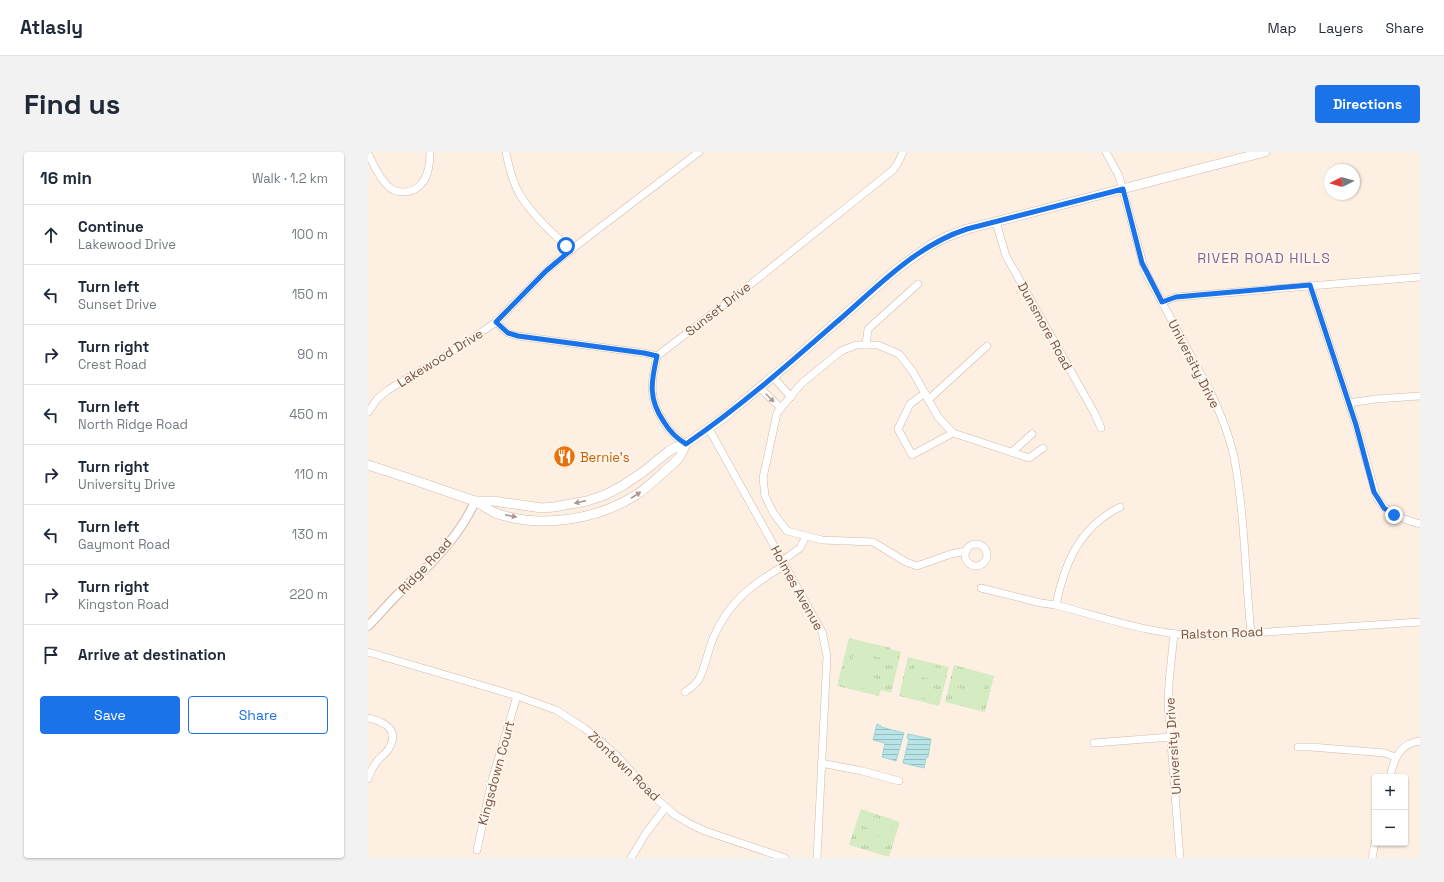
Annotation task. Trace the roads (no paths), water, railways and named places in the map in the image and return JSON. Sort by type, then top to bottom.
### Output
[{"type":"main road","points":[[475,501],[493,501],[542,508],[554,508],[587,501],[605,495],[622,486],[643,472],[669,450],[686,444],[708,429],[760,388],[897,270],[931,245],[956,233],[1265,152]]},
{"type":"main road","points":[[368,465],[475,501],[498,514],[530,520],[561,520],[604,510],[641,492],[679,458],[686,444]]},
{"type":"street","points":[[368,154],[387,185],[396,191],[402,192],[417,189],[422,184],[428,171],[430,152]]},
{"type":"street","points":[[506,152],[512,178],[522,198],[536,215],[571,250]]},
{"type":"street","name":"Lakewood Drive","points":[[368,412],[378,398],[388,390],[460,347],[496,322],[546,271],[571,250],[699,152]]},
{"type":"street","name":"Sunset Drive","points":[[657,356],[741,292],[888,174],[898,163],[903,152]]},
{"type":"street","name":"University Drive","points":[[1106,152],[1119,176],[1142,263],[1209,389],[1217,406],[1234,457],[1240,501],[1251,633]]},
{"type":"street","name":"Dunsmore Road","points":[[996,222],[1006,256],[1091,407],[1101,428]]},
{"type":"street","points":[[1162,302],[1176,297],[1420,277]]},
{"type":"street","points":[[866,345],[868,329],[918,284]]},
{"type":"street","points":[[1310,285],[1349,403],[1374,492],[1380,504],[1387,511],[1405,520],[1420,524]]},
{"type":"street","points":[[496,322],[508,333],[518,336],[657,356],[652,378],[652,398],[671,433],[686,444]]},
{"type":"street","points":[[966,551],[951,554],[917,566],[906,562],[873,542],[822,540],[786,531],[774,514],[765,496],[763,478],[777,413],[801,384],[841,351],[856,345],[878,345],[899,354],[913,372],[938,417],[953,433],[1029,458],[1042,448]]},
{"type":"street","points":[[953,433],[912,455],[898,429],[910,404],[926,397],[987,346]]},
{"type":"street","points":[[773,377],[791,397]]},
{"type":"street","points":[[760,388],[781,408]]},
{"type":"street","points":[[1349,403],[1376,399],[1420,396]]},
{"type":"street","name":"Holmes Avenue","points":[[708,429],[822,632],[826,646],[826,679],[817,858]]},
{"type":"street","points":[[1012,452],[1032,434]]},
{"type":"street","name":"Ridge Road","points":[[368,626],[413,579],[423,572],[465,521],[475,501]]},
{"type":"street","points":[[1056,605],[1065,570],[1073,551],[1090,530],[1107,514],[1120,507]]},
{"type":"street","points":[[686,692],[694,686],[700,678],[713,637],[728,610],[737,599],[784,563],[800,548],[806,536]]},
{"type":"street","name":"Ralston Road","points":[[981,588],[1174,634],[1207,636],[1420,622]]},
{"type":"street","name":"University Drive","points":[[1174,634],[1168,704],[1180,858]]},
{"type":"street","name":"Ziontown Road","points":[[368,652],[517,696],[556,710],[584,728],[617,756],[652,796],[675,815],[705,831],[785,858]]},
{"type":"street","name":"Kingsdown Court","points":[[477,850],[492,780],[517,696]]},
{"type":"street","points":[[368,718],[384,723],[390,728],[392,737],[388,749],[377,762],[368,779]]},
{"type":"street","points":[[1094,743],[1171,737]]},
{"type":"street","points":[[1391,774],[1396,757],[1402,749],[1408,744],[1420,741]]},
{"type":"street","points":[[1298,747],[1311,746],[1385,753],[1396,757]]},
{"type":"street","points":[[822,763],[856,769],[899,781]]},
{"type":"street","points":[[631,858],[641,841],[666,807]]},
{"type":"street","points":[[1372,858],[1374,846]]},
{"type":"water","points":[[877,724],[881,727],[904,733],[896,761],[882,757],[885,743],[873,740]]},
{"type":"water","points":[[908,734],[931,739],[928,757],[926,758],[924,768],[903,763],[909,739],[907,738]]},
{"type":"place","name":"Bernie's","points":[[564,457]]},
{"type":"district","name":"RIVER ROAD HILLS","points":[[1264,258]]}]
